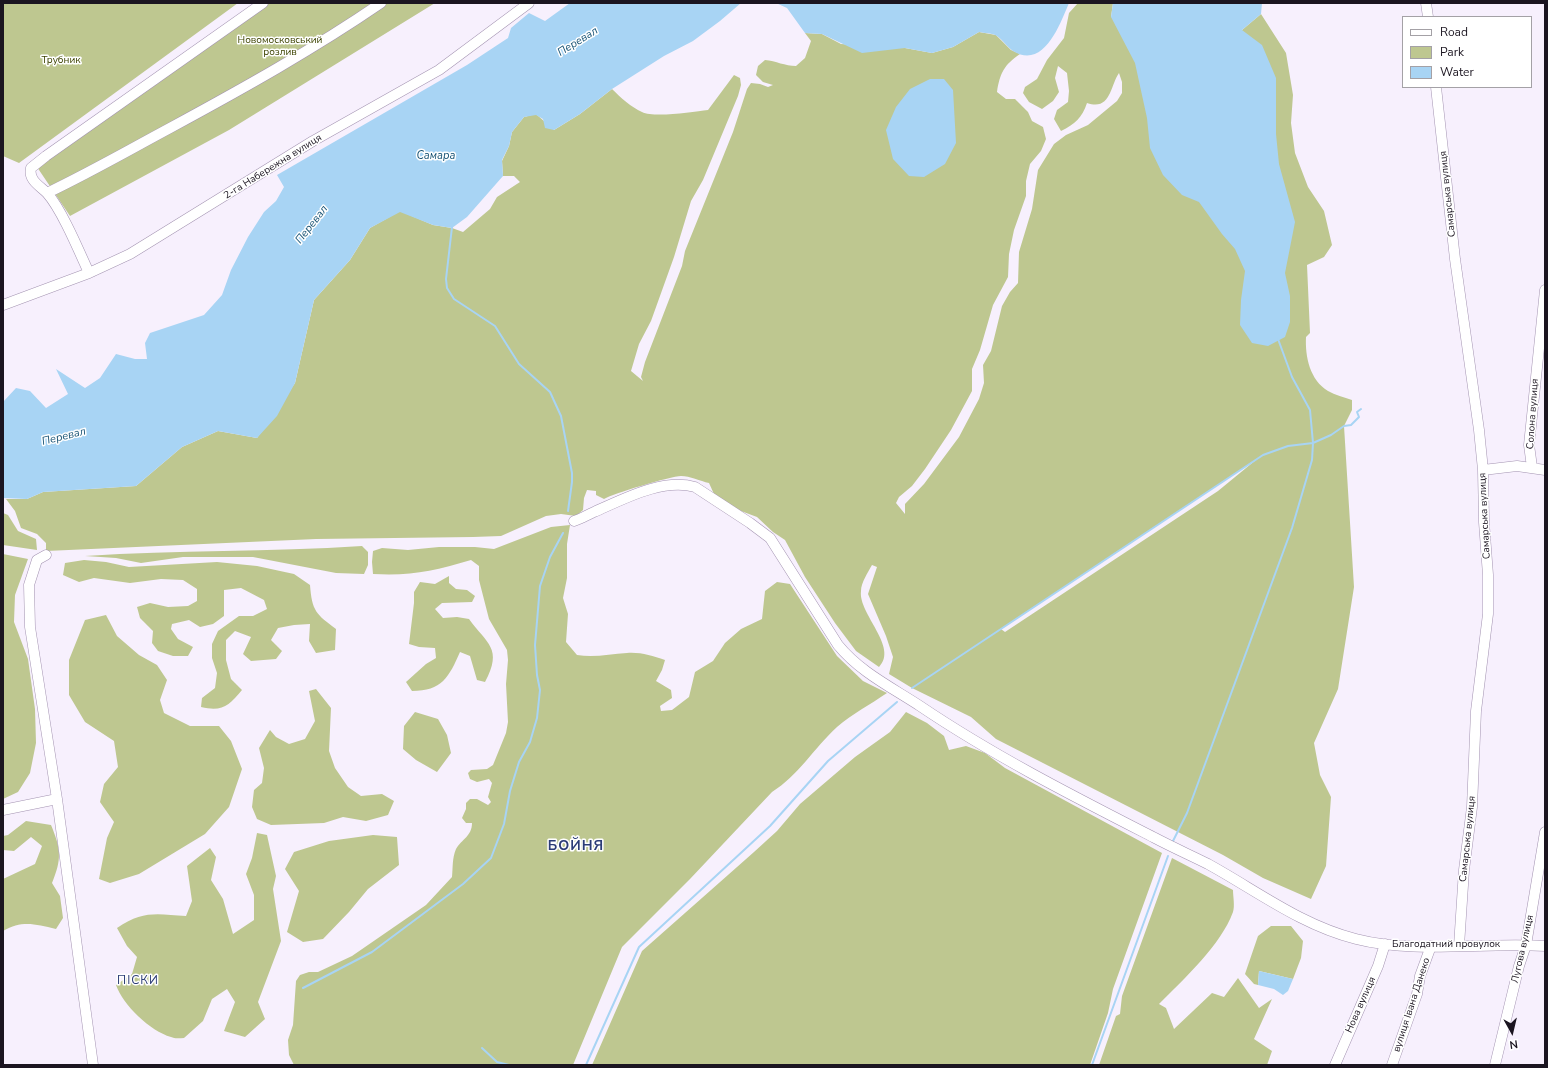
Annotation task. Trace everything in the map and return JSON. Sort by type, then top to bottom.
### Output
[{"type":"street","points":[[90,273],[57,207],[47,193],[34,181],[30,171],[33,166],[263,3]]},
{"type":"street","points":[[47,193],[83,176],[253,83],[347,27],[381,3]]},
{"type":"street","name":"2-га Набережна вулиця","points":[[3,305],[90,273],[130,254],[313,141],[439,70],[529,3]]},
{"type":"street","points":[[1426,3],[1428,16]]},
{"type":"street","name":"Самарська вулиця","points":[[1436,88],[1455,259],[1483,470],[1488,614],[1476,711],[1472,807],[1464,870],[1460,946]]},
{"type":"street","name":"Солона вулиця","points":[[1532,467],[1529,445],[1545,290]]},
{"type":"street","points":[[1483,470],[1517,466],[1545,470]]},
{"type":"street","name":"Благодатний провулок","points":[[574,521],[644,492],[663,486],[685,484],[695,487],[755,526],[770,538],[838,645],[849,659],[880,682],[960,734],[1155,838],[1208,864],[1269,900],[1325,930],[1358,939],[1385,944],[1432,946],[1545,946]]},
{"type":"street","points":[[46,555],[36,560],[31,574],[29,585],[30,627],[57,799],[93,1065]]},
{"type":"street","points":[[3,810],[57,799]]},
{"type":"street","name":"Лугова вулиця","points":[[1495,1065],[1519,966],[1526,945],[1545,832]]},
{"type":"street","name":"Нова вулиця","points":[[1335,1065],[1378,966],[1385,944]]},
{"type":"street","name":"вулиця Івана Данеко","points":[[1392,1065],[1417,994],[1420,976],[1432,946]]},
{"type":"green space","name":"Трубник","points":[[3,3],[238,3],[19,163],[3,156]]},
{"type":"green space","name":"Новомосковський розлив","points":[[266,3],[435,3],[229,130],[70,216],[37,167]]},
{"type":"green space","points":[[1078,3],[1113,3],[1111,17],[1242,30],[1261,14],[1286,53],[1293,95],[1291,123],[1295,153],[1308,187],[1324,211],[1332,245],[1324,257],[1307,265],[1310,333],[1306,337],[1306,352],[1310,367],[1317,381],[1328,391],[1352,400],[1352,410],[1344,426],[1354,587],[1338,689],[1314,743],[1320,775],[1331,797],[1326,866],[1311,899],[1263,878],[1223,855],[996,739],[971,717],[912,688],[889,674],[893,657],[886,636],[868,594],[877,567],[872,565],[863,581],[861,591],[865,610],[881,640],[884,650],[884,659],[879,667],[856,651],[835,623],[805,577],[785,540],[773,532],[757,517],[741,511],[714,494],[709,483],[681,476],[654,482],[604,499],[596,495],[596,491],[587,490],[584,498],[583,510],[576,516],[561,514],[546,516],[501,536],[316,539],[46,551],[46,543],[37,534],[21,528],[15,511],[6,499],[27,499],[43,492],[136,486],[182,447],[218,431],[257,438],[295,383],[314,300],[350,260],[370,228],[400,211],[433,225],[452,228],[463,232],[490,209],[497,197],[520,182],[514,176],[503,176],[502,161],[509,146],[512,132],[524,117],[536,114],[554,130],[580,114],[612,89],[630,105],[648,114],[674,114],[708,110],[734,75],[740,78],[741,85],[738,96],[703,180],[691,201],[674,257],[651,321],[639,344],[631,371],[643,381],[641,377],[645,362],[682,266],[685,251],[733,132],[747,89],[751,83],[768,87],[773,85],[763,82],[756,75],[758,66],[765,60],[796,66],[805,58],[811,41],[805,33],[822,34],[841,44],[905,48],[932,53],[953,47],[979,32],[996,35],[1011,50],[1020,54],[1006,66],[1001,75],[997,92],[1006,99],[1015,99],[1028,112],[1032,121],[1043,127],[1046,139],[1041,151],[1030,164],[1026,181],[1026,196],[1014,230],[1009,254],[1008,277],[993,305],[980,350],[972,369],[972,391],[951,430],[925,469],[912,486],[899,497],[896,503],[905,514],[905,504],[924,484],[959,437],[979,399],[984,383],[983,365],[991,351],[1002,306],[1010,292],[1018,283],[1019,252],[1032,209],[1038,170],[1054,144],[1066,135],[1088,125],[1117,101],[1122,93],[1122,82],[1119,73],[1109,96],[1101,104],[1095,105],[1087,103],[1083,113],[1077,120],[1061,131],[1054,119],[1057,110],[1068,102],[1069,91],[1067,73],[1058,66],[1055,78],[1059,92],[1053,101],[1042,109],[1029,102],[1023,93],[1025,87],[1037,79],[1047,60],[1064,38],[1069,13]],"holes":[[[1257,459],[1218,491],[1005,632],[1001,629]]]},
{"type":"green space","points":[[3,513],[8,515],[18,531],[36,539],[37,550],[3,545]]},
{"type":"green space","points":[[570,525],[567,544],[567,578],[563,598],[568,614],[566,642],[577,655],[596,656],[637,653],[665,660],[656,681],[671,690],[672,698],[660,706],[661,711],[672,710],[689,697],[695,672],[713,661],[725,643],[741,629],[762,619],[765,591],[777,582],[790,584],[837,656],[863,681],[887,693],[855,713],[837,727],[798,770],[772,792],[690,879],[622,947],[573,1065],[294,1065],[289,1055],[288,1040],[293,1025],[296,981],[300,975],[309,972],[318,972],[352,956],[426,905],[452,877],[453,859],[456,849],[469,834],[472,827],[472,823],[466,823],[462,818],[466,809],[466,803],[470,799],[477,799],[488,805],[491,802],[488,797],[492,783],[489,779],[477,782],[470,779],[468,773],[471,770],[487,769],[493,765],[506,733],[508,722],[506,684],[508,660],[507,650],[489,619],[479,580],[479,566],[471,560],[423,572],[373,574],[373,551],[382,548],[408,550],[439,547],[475,547],[494,549],[551,527]]},
{"type":"green space","points":[[362,546],[368,552],[368,565],[364,574],[336,573],[253,557],[183,557],[141,563],[116,558],[85,556],[293,549]]},
{"type":"green space","points":[[3,554],[28,559],[15,595],[14,622],[28,659],[35,709],[36,743],[30,773],[18,792],[3,799]]},
{"type":"green space","points":[[84,560],[106,562],[129,567],[217,562],[257,566],[294,574],[310,585],[312,601],[316,611],[336,629],[335,650],[316,653],[309,641],[310,624],[294,625],[278,628],[271,640],[282,651],[276,659],[251,661],[243,654],[251,637],[235,631],[226,640],[226,660],[231,679],[242,690],[229,704],[220,708],[214,709],[201,707],[202,698],[215,688],[217,673],[212,658],[212,644],[218,631],[239,616],[253,616],[267,609],[264,600],[241,588],[224,590],[224,616],[213,624],[200,627],[189,620],[172,624],[171,629],[178,639],[193,647],[188,656],[173,656],[158,651],[152,643],[153,631],[140,618],[137,607],[150,603],[168,607],[188,606],[197,601],[197,589],[183,580],[161,579],[130,583],[94,578],[79,582],[63,575],[65,563]]},
{"type":"green space","points":[[449,576],[449,583],[456,589],[467,590],[475,596],[472,602],[442,603],[435,609],[443,618],[457,617],[469,619],[487,641],[493,654],[493,661],[490,671],[485,682],[477,680],[470,656],[460,652],[452,669],[443,681],[431,688],[412,691],[406,682],[426,664],[436,658],[435,648],[419,647],[409,644],[414,592],[420,582],[435,584]]},
{"type":"green space","points":[[106,615],[117,636],[139,655],[157,665],[167,680],[160,700],[164,713],[190,726],[219,726],[231,741],[242,769],[229,807],[205,834],[139,874],[110,883],[99,879],[107,838],[114,822],[100,802],[104,784],[118,767],[114,741],[85,722],[69,695],[69,660],[85,620]]},
{"type":"green space","points":[[316,689],[331,708],[329,751],[335,768],[348,787],[361,796],[382,794],[394,801],[388,815],[366,821],[343,817],[324,823],[271,825],[257,819],[252,807],[254,790],[262,783],[264,768],[259,748],[270,730],[276,737],[289,744],[305,739],[315,721],[309,691]]},
{"type":"green space","points":[[415,712],[438,719],[447,735],[451,753],[437,772],[416,760],[403,749],[404,726]]},
{"type":"green space","points":[[906,712],[927,723],[944,736],[949,750],[966,746],[985,753],[1005,768],[1162,853],[1113,989],[1108,1013],[1090,1065],[592,1065],[642,951],[777,831],[800,804],[855,757],[890,732]]},
{"type":"green space","points":[[26,821],[51,825],[57,841],[59,854],[59,860],[52,883],[60,896],[63,918],[56,929],[23,924],[16,925],[3,931],[3,879],[35,864],[42,846],[31,837],[14,851],[3,850],[3,836],[8,835]]},
{"type":"green space","points":[[257,833],[267,835],[276,876],[273,889],[281,941],[258,1002],[265,1019],[245,1037],[224,1031],[235,1002],[227,989],[212,999],[203,1021],[184,1038],[174,1038],[163,1034],[146,1023],[131,1009],[116,985],[132,974],[137,957],[127,946],[117,928],[135,918],[150,914],[186,916],[192,901],[187,866],[210,848],[216,857],[211,880],[223,899],[233,934],[254,920],[254,895],[246,874],[252,858]]},
{"type":"green space","points":[[373,835],[397,837],[399,865],[368,889],[349,912],[323,939],[303,942],[287,932],[299,891],[285,869],[294,852],[329,841]]},
{"type":"green space","points":[[1172,858],[1233,890],[1234,907],[1233,912],[1220,937],[1211,949],[1190,973],[1159,1004],[1166,1008],[1174,1029],[1212,993],[1224,997],[1238,978],[1259,1008],[1272,999],[1254,1039],[1272,1051],[1267,1065],[1099,1065],[1116,1016],[1120,1014],[1122,996]]},
{"type":"green space","points":[[1271,926],[1291,926],[1303,941],[1301,958],[1293,979],[1259,971],[1258,985],[1254,984],[1245,974],[1258,936]]},
{"type":"water","name":"Самара","points":[[570,3],[741,3],[693,41],[664,56],[612,89],[580,114],[554,130],[545,128],[543,119],[536,115],[524,117],[512,132],[509,146],[502,160],[503,176],[467,217],[452,228],[433,225],[400,212],[370,228],[350,260],[314,300],[295,383],[277,416],[257,438],[218,431],[182,447],[136,486],[43,492],[27,499],[3,498],[3,402],[16,388],[30,391],[46,408],[68,394],[56,369],[85,388],[100,378],[116,354],[135,359],[147,359],[145,343],[150,333],[204,315],[222,295],[231,270],[248,237],[264,212],[276,201],[284,187],[277,175],[467,65],[508,38],[511,28],[529,13],[545,21]]},
{"type":"water","points":[[776,3],[1069,3],[1056,32],[1049,42],[1042,50],[1034,54],[1024,55],[1013,51],[995,35],[979,32],[953,47],[932,53],[905,48],[862,53],[822,34],[805,33],[787,8]]},
{"type":"water","points":[[1113,3],[1262,3],[1261,14],[1242,30],[1262,45],[1276,78],[1276,134],[1279,164],[1295,222],[1285,273],[1290,296],[1290,322],[1285,337],[1268,346],[1252,343],[1240,325],[1241,300],[1245,271],[1235,249],[1199,202],[1182,195],[1163,175],[1150,148],[1147,118],[1135,63],[1111,17]]},
{"type":"water","points":[[930,79],[944,79],[953,90],[956,143],[945,164],[924,177],[909,176],[893,159],[886,130],[896,107],[910,89]]},
{"type":"water","points":[[1259,971],[1293,979],[1288,991],[1283,995],[1274,989],[1258,985]]},
{"type":"waterway","points":[[452,227],[446,279],[447,288],[454,299],[495,326],[519,364],[550,392],[561,416],[572,473],[568,511]]},
{"type":"waterway","points":[[1173,841],[1187,813],[1292,528],[1312,460],[1313,443],[1310,410],[1292,377],[1278,339]]},
{"type":"waterway","points":[[912,688],[1263,455],[1288,446],[1313,443],[1331,435],[1344,426],[1351,425],[1359,417],[1357,412],[1361,409]]},
{"type":"waterway","points":[[303,988],[372,952],[463,884],[491,858],[504,824],[510,791],[519,762],[530,742],[537,718],[540,690],[537,675],[535,645],[540,586],[550,557],[563,533]]},
{"type":"waterway","points":[[586,1065],[639,947],[770,826],[828,761],[897,702]]},
{"type":"waterway","points":[[1092,1065],[1168,856]]},
{"type":"waterway","points":[[482,1048],[497,1062],[509,1065]]},
{"type":"district","name":"БОЙНЯ","points":[[576,847]]},
{"type":"district","name":"ПІСКИ","points":[[138,981]]},
{"type":"water label","name":"Перевал","points":[[578,42]]},
{"type":"water label","name":"Перевал","points":[[312,225]]},
{"type":"water label","name":"Перевал","points":[[64,437]]}]
